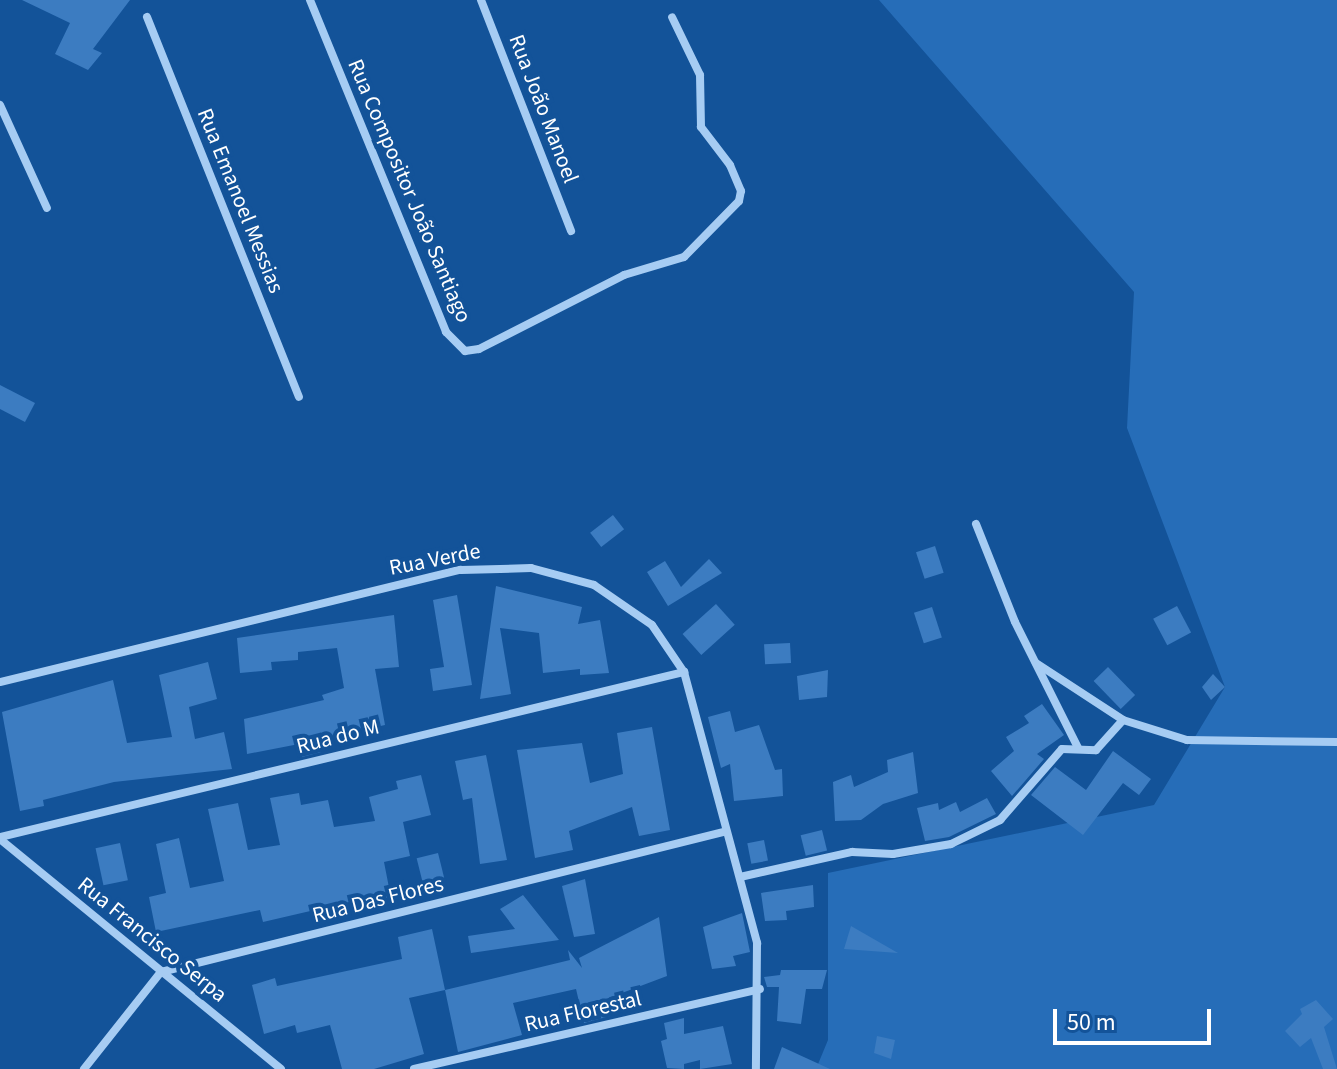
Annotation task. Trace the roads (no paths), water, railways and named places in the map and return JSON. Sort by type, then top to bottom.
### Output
[{"type":"street","name":"Rua Compositor João Santiago","points":[[310,0],[456,346],[479,349],[624,275],[684,257],[739,201],[741,191],[730,165],[701,127],[700,75],[672,17]]},
{"type":"street","name":"Rua João Manoel","points":[[481,0],[571,231]]},
{"type":"street","name":"Rua Emanoel Messias","points":[[147,17],[299,397]]},
{"type":"street","points":[[0,105],[47,208]]},
{"type":"street","points":[[976,524],[1035,663],[1078,748]]},
{"type":"street","name":"Rua Verde","points":[[0,682],[487,566],[551,571],[594,585],[652,625],[684,672],[723,832],[740,877],[757,943],[760,989],[756,1069]]},
{"type":"street","points":[[1035,663],[1123,720],[1187,740],[1337,742]]},
{"type":"street","name":"Rua do M","points":[[0,838],[684,672]]},
{"type":"street","points":[[740,877],[852,852],[927,851],[976,833],[1000,820],[1062,749],[1096,750],[1123,720]]},
{"type":"street","name":"Rua Das Flores","points":[[161,972],[723,832]]},
{"type":"street","name":"Rua Francisco Serpa","points":[[0,838],[281,1069]]},
{"type":"street","points":[[84,1069],[161,972]]},
{"type":"street","name":"Rua Florestal","points":[[414,1069],[760,989]]}]
